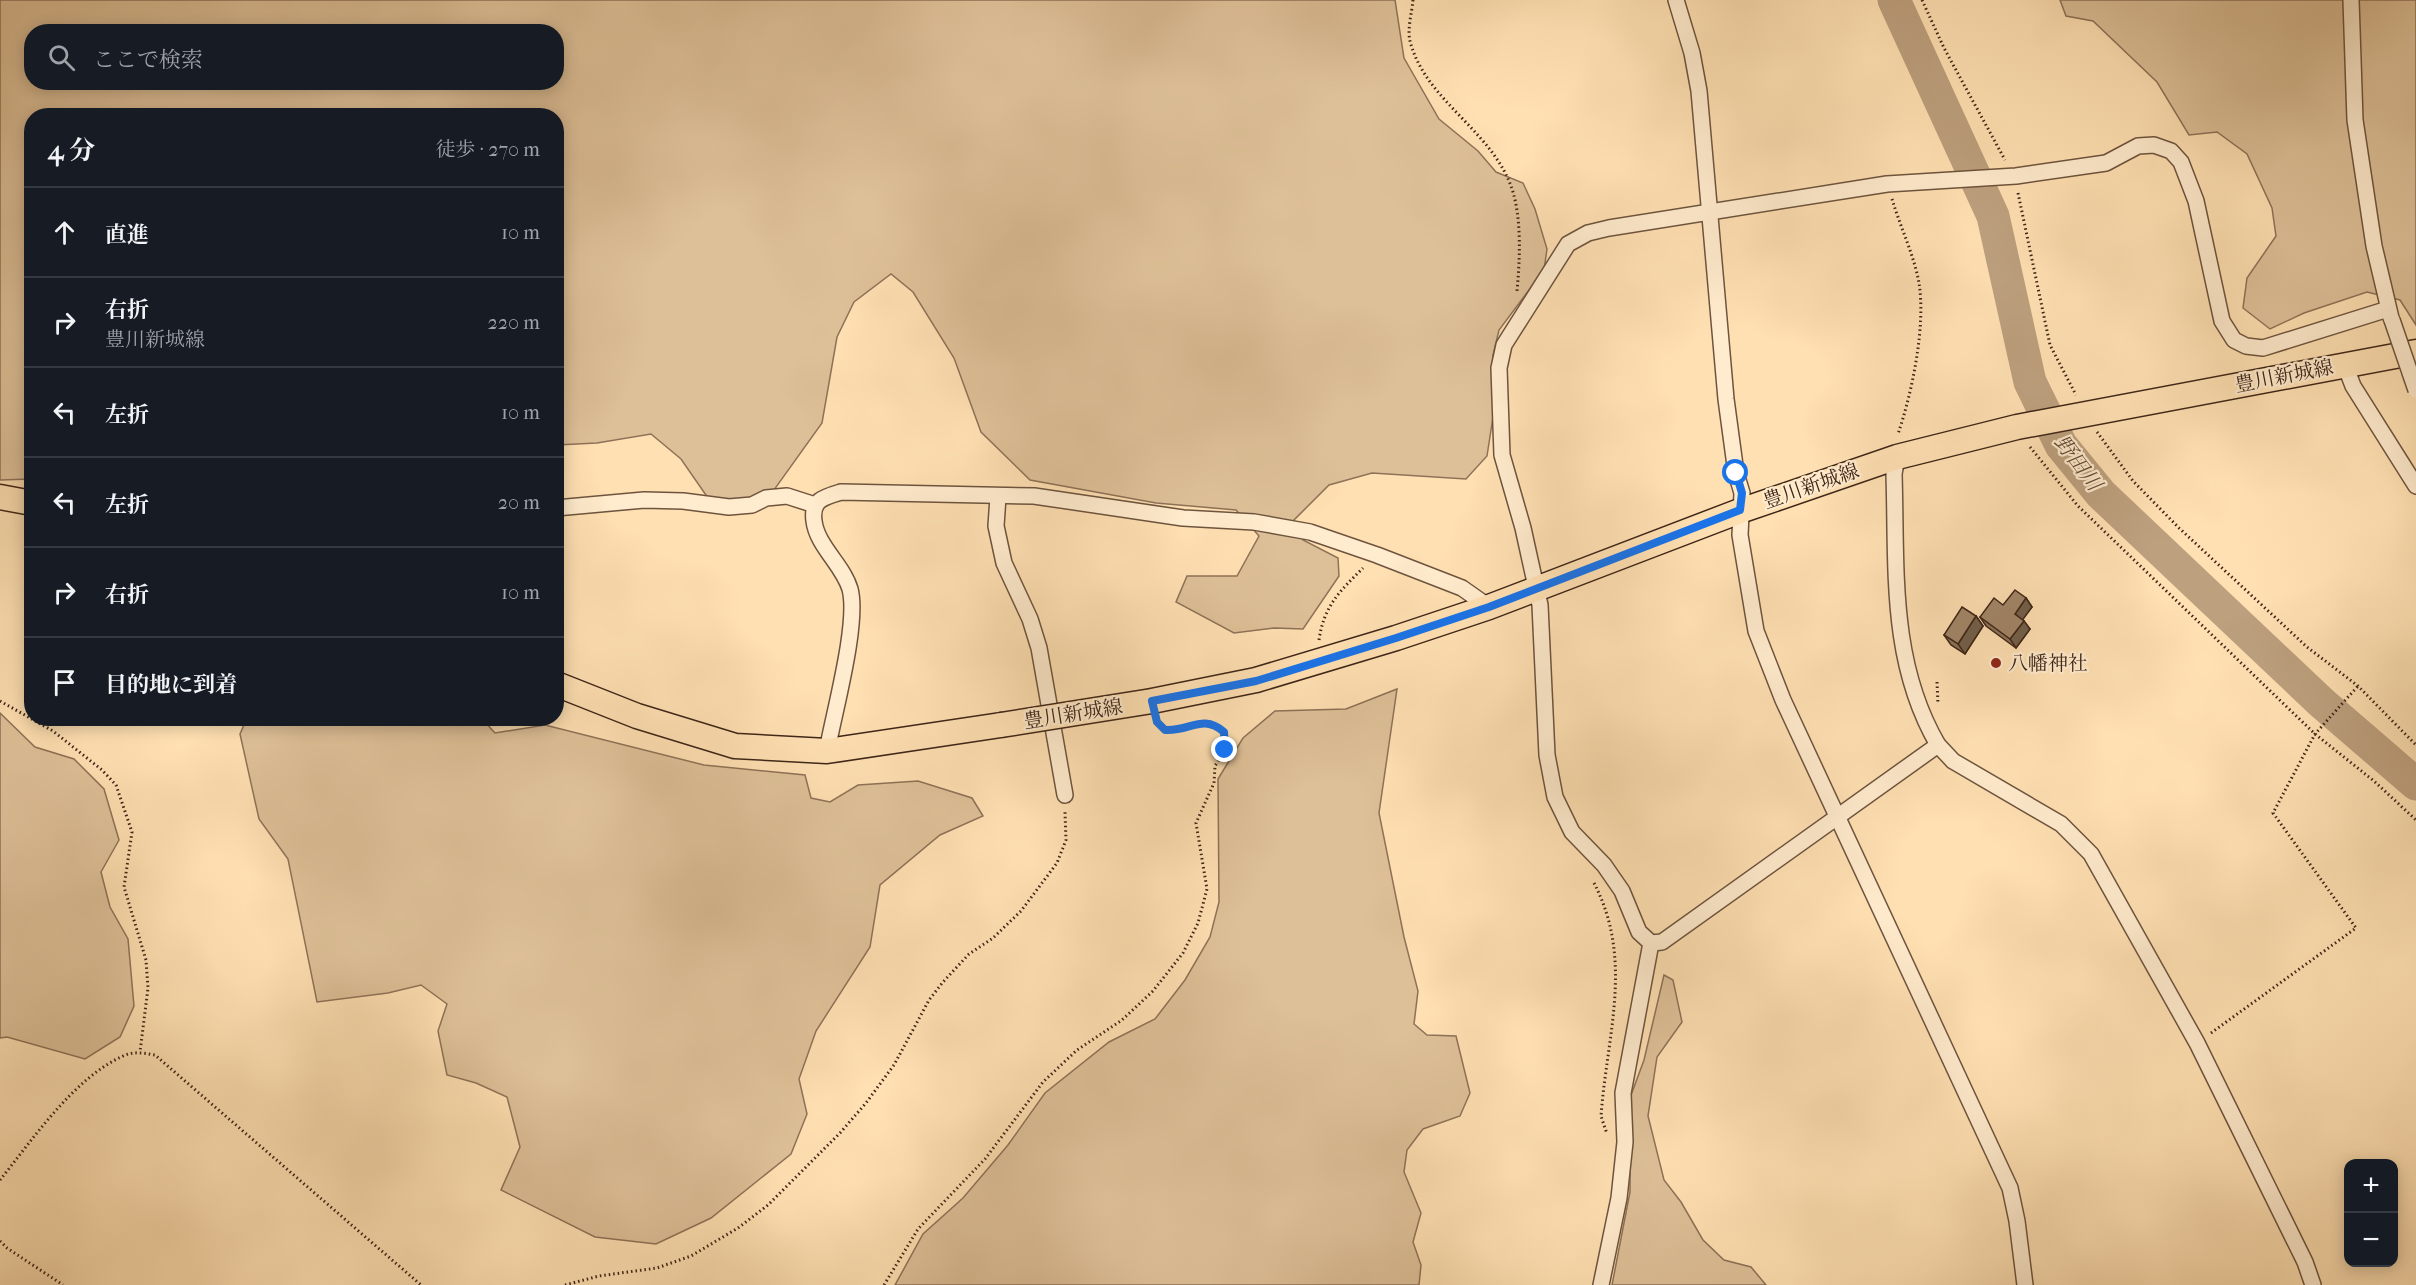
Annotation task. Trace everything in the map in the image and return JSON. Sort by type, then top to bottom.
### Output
[{"type":"main road","name":"豊川新城線","points":[[564,687],[637,716],[735,746],[827,751],[1152,701],[1256,681],[1325,661],[1489,607],[1740,510],[1897,456],[2022,426],[2416,352]]},
{"type":"main road","points":[[0,497],[24,501]]},
{"type":"street","points":[[1676,0],[1692,53],[1699,91],[1726,399],[1736,473],[1742,493],[1740,535],[1756,631],[1763,653],[1837,816],[2010,1188],[2017,1221],[2025,1285]]},
{"type":"street","points":[[2351,0],[2355,120],[2374,246],[2390,315],[2416,390]]},
{"type":"street","points":[[1938,745],[1662,942],[1651,943],[1639,932],[1622,891],[1604,865],[1572,832],[1555,797],[1547,755],[1537,587],[1502,455],[1499,368],[1504,345],[1520,316],[1568,244],[1588,233],[1708,211],[1887,184],[2006,177],[2106,163],[2138,146],[2154,145],[2171,151],[2181,162],[2196,201],[2222,321],[2234,340],[2246,346],[2263,348],[2390,315]]},
{"type":"street","points":[[2345,365],[2353,386],[2416,486]]},
{"type":"street","points":[[1897,456],[1894,474],[1900,640],[1914,697],[1938,745],[1953,761],[2061,824],[2091,854],[2197,1043],[2305,1262],[2313,1285]]},
{"type":"street","points":[[827,751],[851,627],[853,600],[847,578],[814,521],[815,505],[822,497],[841,492],[1034,496],[1183,518],[1254,522],[1310,532],[1377,555],[1462,588],[1489,607]]},
{"type":"street","points":[[564,507],[644,501],[683,501],[729,507],[752,505],[766,498],[787,496],[815,505]]},
{"type":"street","points":[[998,497],[996,526],[1002,554],[1030,619],[1039,648],[1065,795]]},
{"type":"street","points":[[1601,1285],[1619,1198],[1624,1142],[1623,1093],[1651,943]]},
{"type":"path","points":[[1413,0],[1409,39],[1421,67],[1442,98],[1471,125],[1511,186],[1521,252],[1517,297],[1520,316]]},
{"type":"path","points":[[1887,184],[1919,283],[1919,324],[1911,396],[1896,438],[1897,456]]},
{"type":"path","points":[[2022,426],[2030,447],[2078,506],[2314,734],[2374,781],[2416,820]]},
{"type":"path","points":[[1325,661],[1319,640],[1323,617],[1343,588],[1377,555]]},
{"type":"path","points":[[2197,1043],[2356,928],[2273,813],[2314,734],[2358,686]]},
{"type":"path","points":[[884,1285],[918,1229],[985,1159],[1043,1082],[1077,1050],[1122,1020],[1153,991],[1183,953],[1198,923],[1207,889],[1196,823],[1214,783],[1215,766],[1225,750],[1224,732],[1215,724],[1201,722],[1176,731],[1165,730],[1157,722],[1152,701]]},
{"type":"path","points":[[0,702],[24,715]]},
{"type":"path","points":[[44,726],[102,770],[118,791],[132,832],[124,887],[146,960],[148,988],[140,1052]]},
{"type":"path","points":[[565,1285],[599,1276],[657,1268],[691,1256],[738,1228],[768,1204],[840,1133],[866,1103],[894,1065],[928,1000],[943,982],[969,954],[993,938],[1021,911],[1057,863],[1066,840],[1065,795]]},
{"type":"path","points":[[1592,879],[1607,908],[1617,969],[1616,997],[1601,1116],[1608,1138]]},
{"type":"path","points":[[0,1180],[86,1079],[124,1055],[140,1052],[155,1055],[421,1285]]},
{"type":"path","points":[[0,1241],[63,1285]]},
{"type":"shaded area","points":[[0,0],[1395,0],[1404,58],[1439,119],[1478,151],[1496,172],[1523,183],[1535,209],[1547,249],[1544,270],[1499,330],[1493,355],[1493,417],[1487,456],[1466,479],[1372,473],[1329,485],[1294,520],[1303,540],[1338,558],[1339,576],[1303,629],[1274,628],[1234,633],[1176,602],[1187,576],[1237,576],[1259,536],[1236,510],[1156,503],[1030,480],[981,432],[954,358],[913,292],[891,274],[854,302],[837,337],[822,423],[774,490],[739,503],[708,498],[681,459],[651,434],[597,443],[564,445],[564,108],[24,108],[24,479],[0,480]]},
{"type":"shaded area","points":[[2060,0],[2416,0],[2416,325],[2400,300],[2367,292],[2304,313],[2270,329],[2243,308],[2247,278],[2276,236],[2272,208],[2247,154],[2217,132],[2189,135],[2157,82],[2093,21],[2066,16]]},
{"type":"shaded area","points":[[1397,689],[1379,813],[1404,937],[1418,991],[1414,1024],[1427,1035],[1456,1036],[1470,1093],[1460,1116],[1423,1129],[1407,1150],[1404,1172],[1421,1213],[1413,1242],[1421,1265],[1419,1285],[895,1285],[923,1234],[963,1198],[1008,1145],[1045,1093],[1109,1042],[1155,1019],[1185,980],[1210,937],[1219,902],[1218,779],[1243,738],[1275,711],[1346,709]]},
{"type":"shaded area","points":[[0,713],[35,747],[74,759],[104,789],[119,840],[101,872],[110,907],[128,939],[134,1006],[120,1037],[85,1059],[7,1037],[0,1038]]},
{"type":"shaded area","points":[[244,726],[488,726],[495,733],[549,726],[704,765],[805,775],[811,798],[830,802],[858,785],[918,781],[972,798],[983,816],[940,835],[880,885],[870,947],[816,1031],[799,1079],[807,1114],[791,1154],[711,1218],[656,1244],[595,1237],[501,1190],[520,1147],[507,1097],[476,1083],[447,1075],[438,1031],[447,1004],[421,985],[388,993],[317,1002],[288,859],[259,819],[240,734]]},
{"type":"shaded area","points":[[1664,975],[1673,980],[1682,1022],[1657,1057],[1648,1116],[1664,1180],[1681,1202],[1703,1240],[1724,1260],[1751,1267],[1766,1285],[1612,1285],[1630,1192],[1630,1098],[1644,1060]]},
{"type":"building","points":[[2015,590],[2026,598],[2015,614],[2024,621],[2010,639],[1980,617],[1994,598],[2003,605]]},
{"type":"building","points":[[1962,607],[1976,616],[1958,644],[1944,635]]},
{"type":"waterway","name":"野田川","points":[[1894,0],[1993,216],[2030,382],[2061,445],[2101,494],[2322,703],[2416,784]]},
{"type":"place","name":"八幡神社","points":[[1996,663]]},
{"type":"route","points":[[1225,750],[1224,732],[1215,724],[1201,722],[1176,731],[1165,730],[1157,722],[1152,701],[1256,681],[1396,638],[1489,607],[1740,510],[1742,493],[1736,473]]}]
